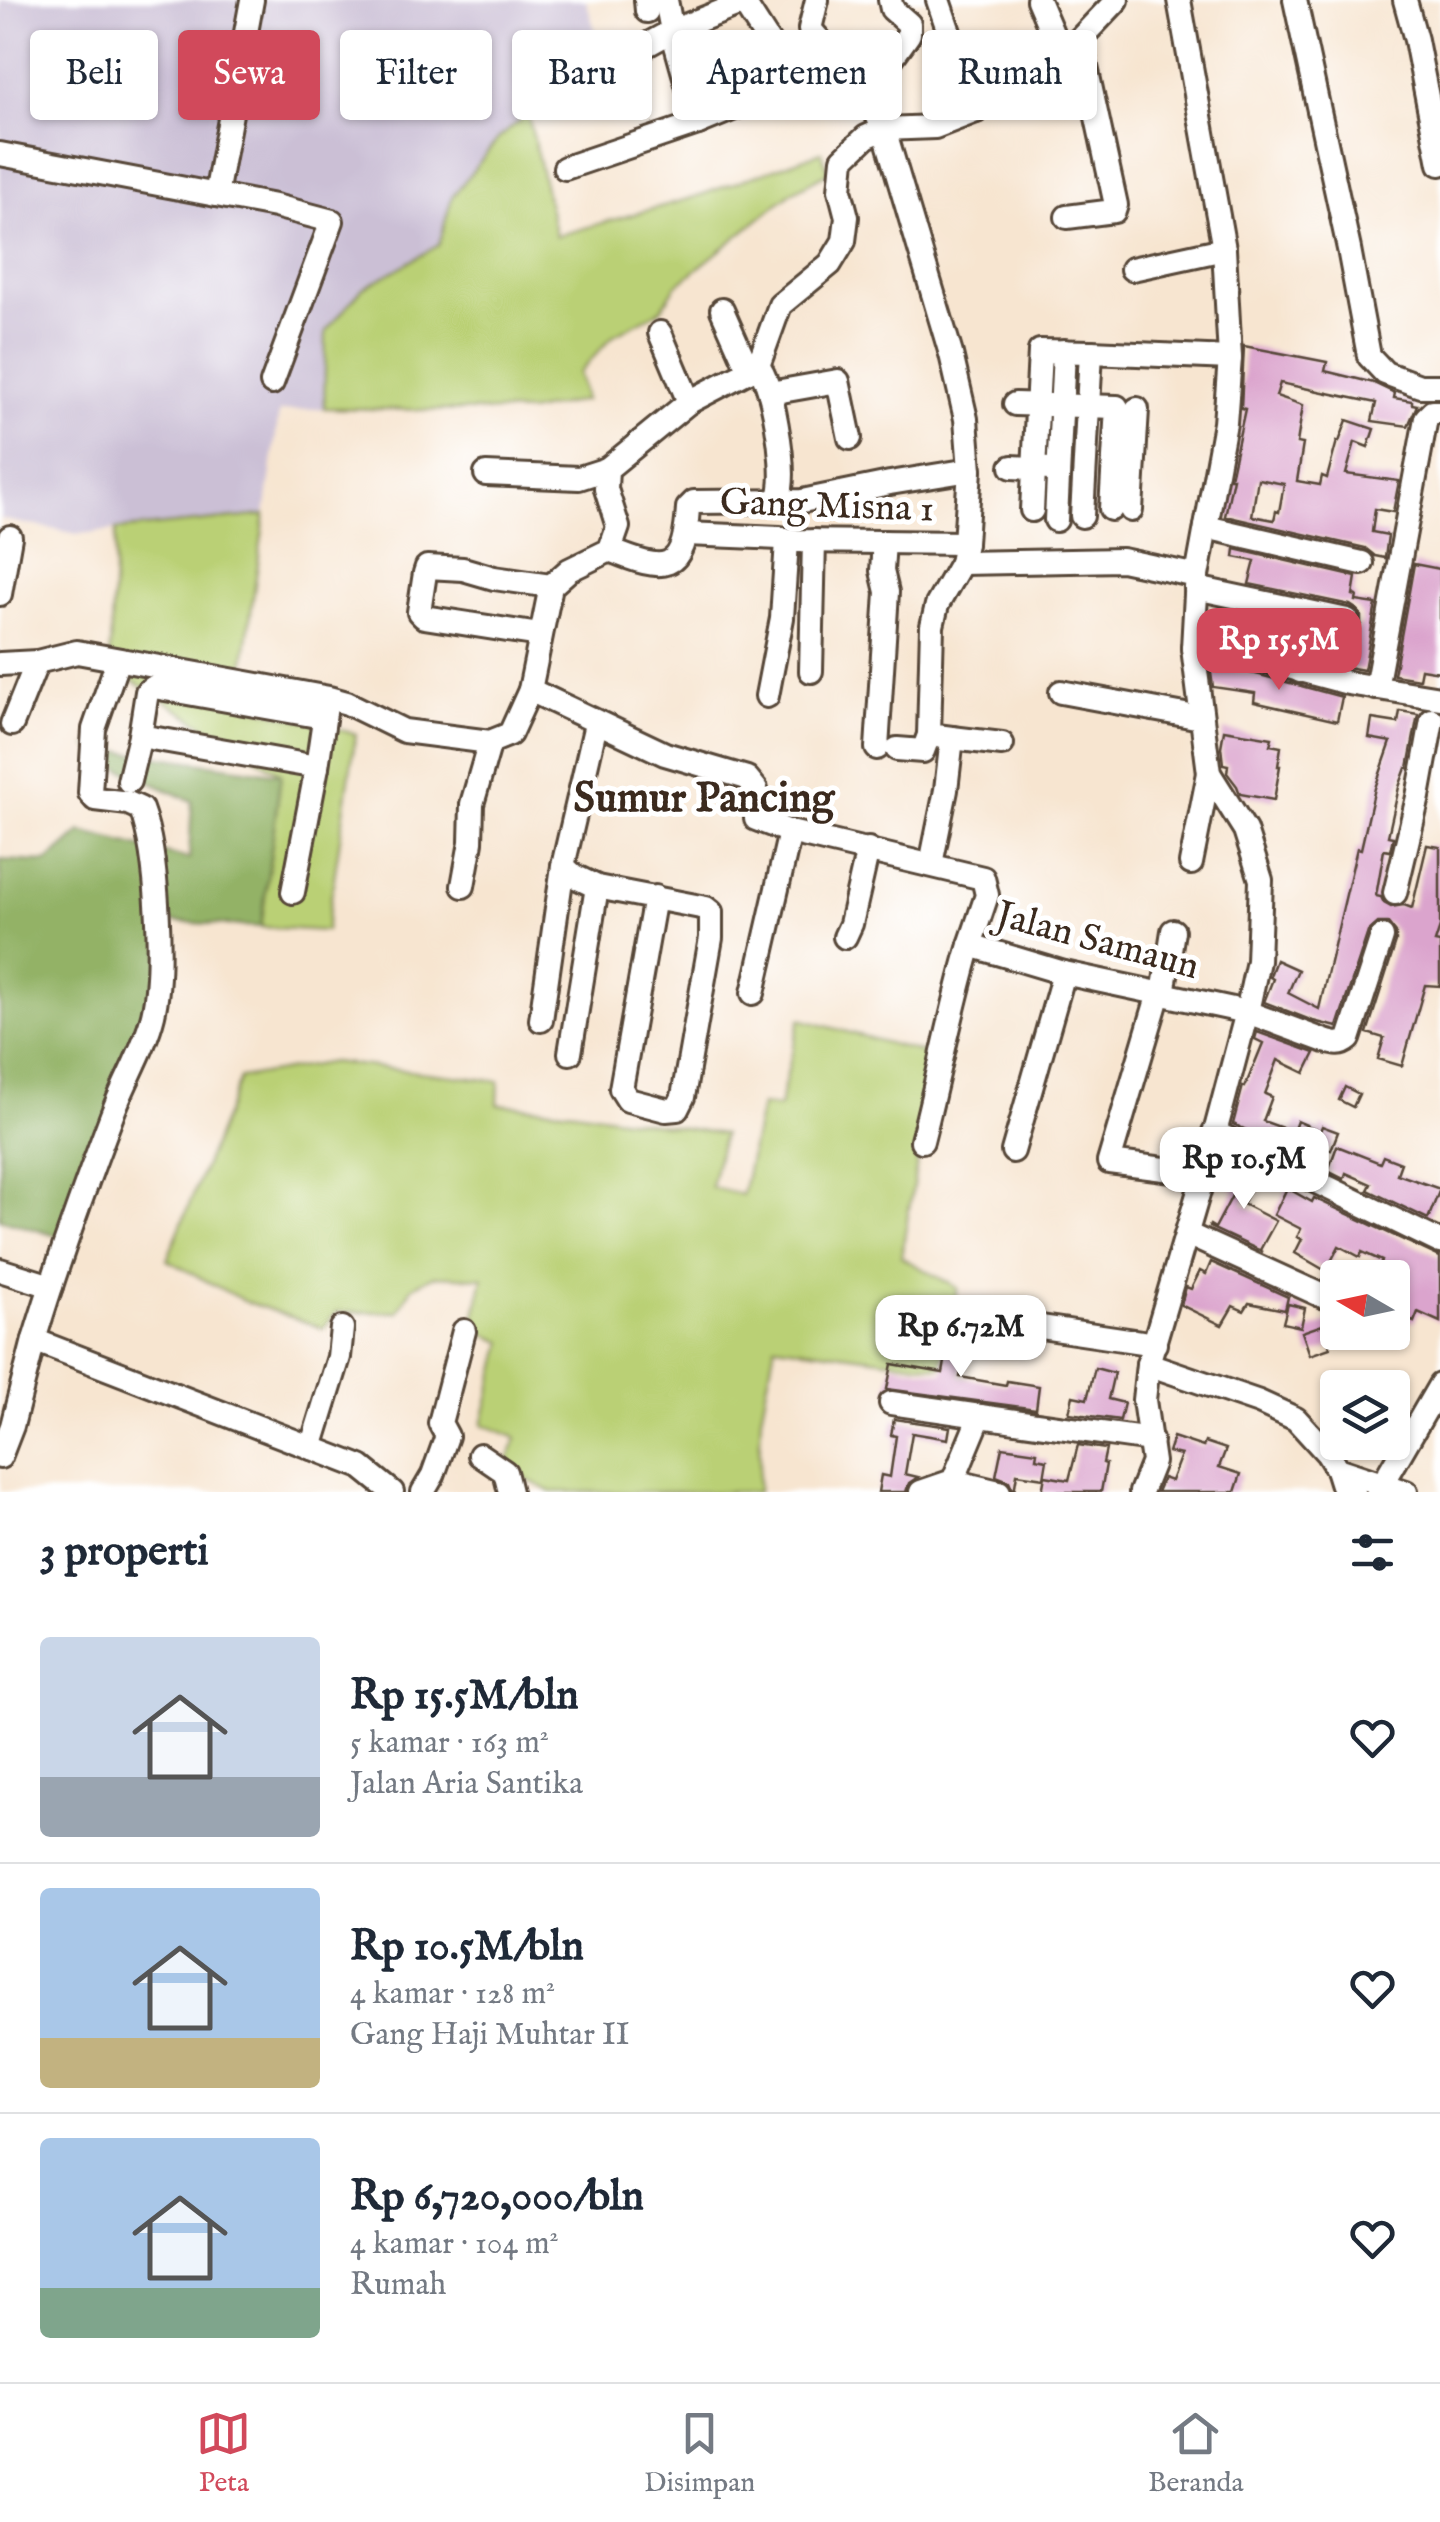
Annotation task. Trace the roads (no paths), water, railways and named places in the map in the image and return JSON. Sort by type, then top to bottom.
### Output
[{"type":"street","points":[[216,195],[252,0]]},
{"type":"street","points":[[811,30],[817,0]]},
{"type":"street","points":[[890,0],[892,9],[909,24],[909,34],[902,39]]},
{"type":"street","points":[[938,0],[948,30]]},
{"type":"street","points":[[1038,0],[1051,30]]},
{"type":"street","points":[[1089,30],[1117,0]]},
{"type":"street","points":[[1179,0],[1224,249],[1230,358],[1225,423],[1197,582],[1194,648],[1209,773],[1191,864]]},
{"type":"street","points":[[1295,0],[1368,356],[1385,373],[1420,386],[1440,386]]},
{"type":"street","points":[[1405,0],[1440,164]]},
{"type":"street","points":[[652,42],[672,31],[653,4]]},
{"type":"street","points":[[675,30],[738,5],[744,6],[760,30]]},
{"type":"street","points":[[1068,217],[1106,213],[1116,205],[1097,117]]},
{"type":"street","points":[[564,168],[705,120]]},
{"type":"street","points":[[875,120],[951,354],[966,420],[970,470],[963,553],[937,605],[932,626],[946,790],[932,864]]},
{"type":"street","points":[[486,474],[579,478],[607,470],[690,402],[754,368],[780,305],[830,264],[844,241],[847,217],[840,190],[843,159],[866,137],[881,130],[935,128],[954,120]]},
{"type":"street","points":[[0,154],[332,221],[272,383]]},
{"type":"street","points":[[1132,268],[1224,249]]},
{"type":"street","points":[[722,310],[754,368],[767,379],[781,464],[780,493],[774,502]]},
{"type":"street","points":[[660,333],[690,402]]},
{"type":"street","points":[[1032,510],[1038,405],[1064,351],[1230,358]]},
{"type":"street","points":[[1086,560],[1084,470],[1091,352]]},
{"type":"street","points":[[770,394],[838,381],[850,438]]},
{"type":"street","points":[[1038,405],[1118,407],[1123,472],[1121,510]]},
{"type":"street","points":[[1123,472],[1137,409]]},
{"type":"street","points":[[1376,688],[1426,418],[1435,413]]},
{"type":"street","points":[[1035,468],[1123,472]]},
{"type":"street","points":[[1035,468],[1056,520]]},
{"type":"street","points":[[0,664],[37,662],[77,652],[341,708],[404,732],[490,742],[510,734],[530,690],[552,586],[569,570],[610,550],[618,527],[606,489],[607,470]]},
{"type":"street","points":[[610,550],[659,564],[674,560],[681,552],[688,508],[694,502],[802,501],[970,470]]},
{"type":"street","points":[[1206,527],[1362,563]]},
{"type":"street","name":"Gang Misna 1","points":[[686,534],[884,542],[963,553],[1122,560],[1346,620]]},
{"type":"street","points":[[0,594],[10,537]]},
{"type":"street","points":[[767,696],[782,618],[787,541]]},
{"type":"street","points":[[810,671],[814,541]]},
{"type":"street","points":[[884,542],[887,749],[923,752],[940,737],[1002,744]]},
{"type":"street","points":[[540,635],[420,615],[426,567],[463,569],[494,578],[552,586]]},
{"type":"street","points":[[1300,671],[1312,612]]},
{"type":"street","points":[[1194,648],[1259,659],[1376,688],[1436,709],[1429,800],[1394,893]]},
{"type":"street","points":[[0,1457],[6,1424],[50,1286],[123,1115],[152,1017],[160,969],[154,874],[141,809],[128,803],[95,799],[90,793],[94,729],[118,660]]},
{"type":"street","points":[[12,724],[37,662]]},
{"type":"street","points":[[129,781],[147,692],[154,687],[341,708]]},
{"type":"street","name":"Jalan Samaun","points":[[530,690],[665,754],[747,778],[756,790],[756,819],[790,832],[983,878],[987,895],[970,945],[1064,972],[1247,1012],[1344,1044],[1349,1039],[1382,937]]},
{"type":"street","points":[[1061,692],[1200,718]]},
{"type":"street","points":[[293,892],[317,767],[341,708]]},
{"type":"street","points":[[541,1020],[563,866],[596,724]]},
{"type":"street","points":[[140,736],[317,767]]},
{"type":"street","points":[[463,886],[471,842],[472,804],[490,742]]},
{"type":"street","points":[[1141,1492],[1152,1462],[1144,1400],[1151,1354],[1204,1174],[1258,962],[1261,880],[1245,830],[1209,773]]},
{"type":"street","points":[[753,993],[790,832]]},
{"type":"street","points":[[845,937],[868,850]]},
{"type":"street","points":[[563,866],[597,887],[655,898],[706,908],[711,912],[711,938],[683,1097],[677,1109],[666,1110],[628,1100],[621,1089],[655,898]]},
{"type":"street","points":[[570,1053],[597,887]]},
{"type":"street","points":[[1174,931],[1161,994],[1108,1162],[1204,1174]]},
{"type":"street","points":[[922,1141],[970,945]]},
{"type":"street","points":[[1013,1151],[1064,972]]},
{"type":"street","points":[[1214,1132],[1440,1242]]},
{"type":"street","points":[[1187,1234],[1320,1296]]},
{"type":"street","points":[[0,1270],[50,1286]]},
{"type":"street","points":[[980,1318],[1151,1354],[1270,1407],[1296,1420],[1326,1453],[1342,1485],[1354,1492]]},
{"type":"street","points":[[311,1448],[339,1357],[342,1328]]},
{"type":"street","points":[[423,1492],[447,1436],[440,1422],[464,1331]]},
{"type":"street","points":[[34,1340],[361,1467],[392,1492]]},
{"type":"street","points":[[1380,1488],[1440,1385]]},
{"type":"street","points":[[890,1403],[1151,1440]]},
{"type":"street","points":[[951,1486],[980,1416]]},
{"type":"street","points":[[480,1455],[505,1472],[510,1492]]},
{"type":"street","points":[[1337,1469],[1380,1488],[1406,1492]]},
{"type":"street","points":[[921,1492],[951,1486],[999,1492]]},
{"type":"district","name":"Sumur Pancing","points":[[704,796]]}]
